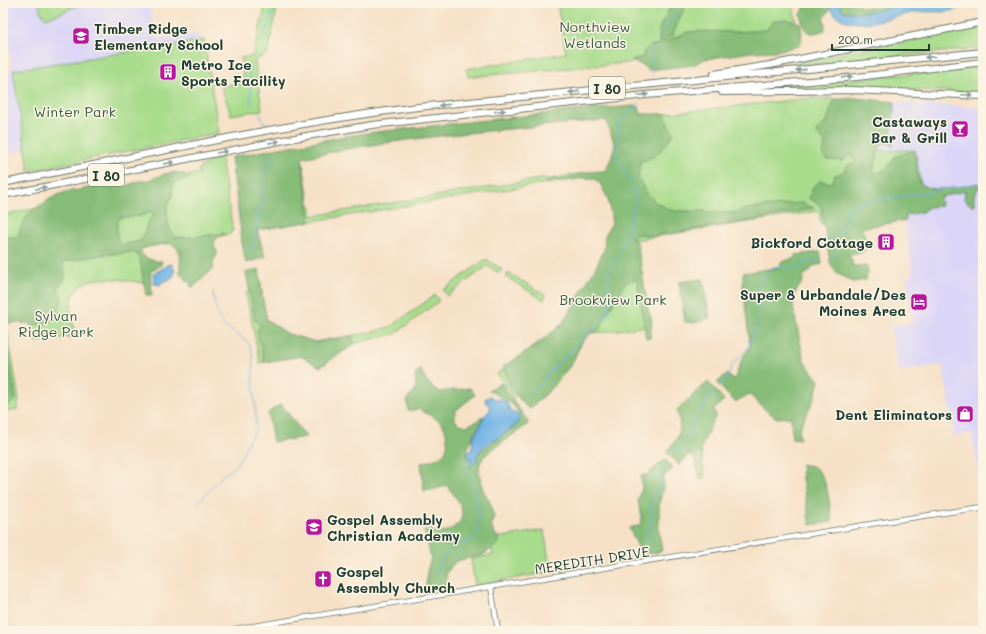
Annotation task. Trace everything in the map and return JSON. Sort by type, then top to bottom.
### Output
[{"type":"highway","points":[[651,84],[770,65],[983,22]]},
{"type":"highway","name":"I 80","points":[[3,183],[206,142],[362,114],[418,107],[983,52]]},
{"type":"highway","name":"I 80","points":[[3,195],[328,132],[372,125],[696,90],[857,77],[983,62]]},
{"type":"highway","points":[[696,90],[711,92],[853,90],[983,96]]},
{"type":"main road","name":"MEREDITH DRIVE","points":[[223,631],[983,506]]},
{"type":"main road","points":[[491,587],[498,631]]},
{"type":"shaded area","name":"Timber Ridge Elementary School","points":[[3,3],[149,3],[156,39],[199,33],[199,41],[13,70]]},
{"type":"shaded area","points":[[13,70],[26,150],[3,155],[3,72]]},
{"type":"shaded area","points":[[859,100],[983,108],[983,505],[972,433],[954,436],[943,365],[898,371],[891,326],[913,322],[906,277],[913,275],[903,210],[867,151]]},
{"type":"green space","points":[[39,3],[83,3],[56,15],[45,18],[40,11]]},
{"type":"green space","points":[[266,3],[278,3],[268,53],[255,62],[262,110],[231,115],[221,86],[244,82],[241,58],[253,56]]},
{"type":"green space","name":"Northview Wetlands","points":[[557,3],[793,3],[799,42],[695,57],[468,77],[466,69],[566,53]]},
{"type":"green space","points":[[672,3],[685,3],[685,7],[672,36],[662,41],[658,41],[660,34],[659,29]]},
{"type":"green space","points":[[803,3],[826,3],[830,8],[823,18],[825,30],[810,33],[805,29],[800,13],[804,11]]},
{"type":"green space","points":[[839,3],[854,3],[862,7],[872,8],[901,3],[916,3],[880,10],[853,12],[843,11]]},
{"type":"green space","points":[[785,19],[800,23],[802,35],[799,46],[776,51],[751,52],[705,59],[693,65],[648,70],[642,65],[631,61],[644,56],[643,52],[650,46],[665,42],[687,32],[767,30],[772,22]]},
{"type":"green space","points":[[983,24],[983,48],[772,68],[958,29]]},
{"type":"green space","name":"Winter Park","points":[[204,40],[219,133],[29,171],[13,70]]},
{"type":"green space","points":[[983,67],[983,93],[864,88],[772,89],[772,87]]},
{"type":"green space","name":"Brookview Park","points":[[811,98],[859,100],[867,151],[915,150],[925,207],[821,224],[819,211],[634,240],[648,326],[596,333],[592,330],[514,397],[497,374],[564,323],[615,237],[623,169],[615,119]]},
{"type":"green space","points":[[855,98],[895,102],[891,136],[893,145],[884,142],[879,149],[873,173],[880,172],[887,168],[895,156],[915,151],[917,175],[921,184],[928,188],[945,189],[978,183],[979,188],[974,194],[974,205],[972,206],[964,199],[965,191],[940,197],[941,206],[929,207],[922,212],[906,215],[906,220],[861,228],[864,233],[866,249],[860,253],[847,254],[851,258],[853,266],[868,267],[866,280],[853,282],[836,273],[830,262],[821,206],[809,198],[813,187],[820,181],[832,183],[835,175],[844,172],[848,165],[855,163],[852,153],[842,161],[828,160],[823,156],[825,143],[816,132],[827,121],[834,100]]},
{"type":"green space","name":"Brookview Park","points":[[639,107],[641,114],[663,114],[666,116],[668,125],[674,133],[657,154],[640,162],[638,177],[645,190],[655,202],[673,211],[735,213],[746,209],[801,203],[814,208],[761,219],[653,236],[638,234],[631,237],[637,242],[645,291],[650,305],[647,307],[652,320],[650,338],[646,338],[637,279],[626,282],[608,312],[600,329],[590,334],[582,342],[571,365],[545,395],[529,409],[513,390],[507,378],[504,366],[547,339],[561,326],[597,265],[604,250],[605,235],[612,223],[608,199],[601,185],[595,178],[583,178],[547,184],[546,180],[588,172],[605,171],[615,145],[606,120],[415,139],[339,150],[302,158],[310,221],[257,230],[265,257],[246,263],[240,232],[231,157],[376,132],[570,111]]},
{"type":"green space","name":"Sylvan Ridge Park","points":[[221,157],[233,231],[230,232],[231,234],[140,248],[145,283],[99,279],[89,281],[80,286],[74,295],[71,308],[75,336],[35,342],[30,319],[6,322],[19,400],[17,410],[3,412],[3,215],[188,178],[189,175],[200,173],[198,170],[201,166],[207,164],[211,159]]},
{"type":"green space","points":[[302,158],[312,216],[546,178],[547,183],[252,231],[232,171]]},
{"type":"green space","points":[[175,172],[190,177],[188,179],[179,180],[173,184],[172,197],[169,201],[167,217],[174,237],[192,237],[224,233],[224,235],[214,240],[217,255],[213,261],[213,269],[192,288],[190,283],[180,273],[180,253],[172,244],[167,243],[141,249],[141,253],[148,258],[156,261],[162,261],[161,265],[150,272],[152,295],[146,295],[140,260],[137,254],[133,252],[101,255],[63,262],[65,278],[64,281],[58,286],[62,300],[58,311],[59,317],[49,322],[37,325],[30,325],[28,323],[6,324],[3,326],[3,238],[18,236],[22,224],[32,211],[63,193],[82,190],[102,183],[112,188],[122,185],[126,186],[139,181],[146,181]],"holes":[[[152,211],[154,215],[148,222],[143,237],[140,241],[120,245],[117,231],[119,218],[141,216]]]},
{"type":"green space","points":[[820,252],[822,264],[813,266],[809,272],[804,275],[803,281],[794,294],[793,307],[804,361],[819,381],[814,399],[799,429],[800,439],[792,438],[791,417],[777,418],[768,412],[749,394],[735,402],[717,383],[726,374],[734,380],[743,357],[750,347],[743,287],[743,273],[781,267],[781,262],[795,258],[795,255]]},
{"type":"green space","points":[[486,259],[502,269],[499,273],[487,266],[447,296],[443,290]]},
{"type":"green space","points":[[259,269],[267,320],[288,334],[315,342],[352,336],[354,344],[320,367],[301,356],[264,362],[257,329],[261,327],[255,321],[246,272]]},
{"type":"green space","points":[[508,273],[546,295],[544,300],[506,277]]},
{"type":"green space","points":[[703,279],[710,317],[698,322],[685,322],[679,282]]},
{"type":"green space","points":[[252,291],[267,320],[288,334],[315,342],[372,332],[392,326],[435,295],[439,301],[395,334],[356,343],[320,367],[301,356],[260,363],[246,293]]},
{"type":"green space","points":[[3,326],[6,342],[3,345]]},
{"type":"green space","points":[[7,348],[16,400],[3,409],[3,349]]},
{"type":"green space","points":[[420,369],[426,380],[440,392],[470,388],[475,395],[455,411],[455,420],[459,424],[467,426],[477,421],[482,416],[483,417],[468,448],[467,459],[475,458],[483,449],[519,423],[519,415],[514,406],[489,390],[501,383],[527,420],[528,424],[490,451],[482,459],[479,466],[483,490],[489,500],[494,517],[491,525],[494,534],[499,537],[499,543],[483,555],[456,561],[446,573],[447,586],[426,588],[427,572],[431,558],[424,531],[430,530],[439,534],[450,530],[461,520],[462,514],[458,501],[447,485],[424,491],[421,463],[436,459],[444,453],[447,445],[447,437],[443,426],[434,417],[419,409],[408,411],[407,399],[416,389],[415,375]]},
{"type":"green space","points":[[708,382],[724,400],[714,410],[716,416],[701,447],[705,477],[700,480],[695,460],[689,454],[679,465],[666,451],[675,441],[679,432],[680,422],[677,410]]},
{"type":"green space","points":[[281,404],[306,437],[273,442],[268,413]]},
{"type":"green space","points":[[665,459],[673,469],[663,476],[664,485],[659,504],[659,530],[662,551],[642,555],[629,528],[641,525],[638,500],[642,488],[641,476],[648,474]]},
{"type":"green space","points":[[801,464],[810,465],[819,471],[828,492],[832,522],[810,525]]},
{"type":"green space","points":[[544,530],[551,572],[475,585],[471,559],[493,555],[490,539]]},
{"type":"water","points":[[826,3],[839,3],[843,11],[862,12],[914,3],[974,3],[949,11],[917,12],[878,21],[861,23],[841,19]]},
{"type":"water","points":[[172,264],[175,272],[172,279],[164,281],[160,285],[154,284],[153,274]]},
{"type":"water","points":[[490,396],[496,400],[500,399],[507,402],[511,412],[516,412],[519,416],[518,423],[504,433],[500,438],[493,440],[484,446],[478,453],[477,460],[471,467],[470,463],[472,457],[468,457],[467,454],[472,449],[473,438],[484,416],[490,410],[490,406],[486,403],[485,399]]},
{"type":"waterway","points":[[660,39],[676,11],[676,3]]},
{"type":"waterway","points":[[260,45],[273,12]]},
{"type":"waterway","points":[[652,74],[652,53],[656,45]]},
{"type":"waterway","points":[[249,66],[251,105]]},
{"type":"waterway","points":[[602,321],[609,306],[609,299],[606,291],[609,286],[607,279],[626,239],[635,202],[634,189],[629,181],[626,171],[617,161],[618,129],[627,113],[637,107],[639,103]]},
{"type":"waterway","points":[[260,114],[264,123]]},
{"type":"waterway","points":[[249,252],[254,246],[259,212],[265,203],[261,191],[270,154]]},
{"type":"waterway","points":[[833,259],[835,256],[834,237],[837,233],[843,230],[843,220],[853,204],[978,184]]},
{"type":"waterway","points":[[721,385],[726,380],[731,366],[747,349],[757,327],[760,297],[757,287],[761,283],[762,277],[773,267],[778,266],[794,269],[807,262],[821,261]]},
{"type":"waterway","points":[[213,293],[219,318],[227,328],[245,340],[252,350],[256,425]]},
{"type":"waterway","points":[[531,395],[547,375],[579,343],[581,337],[598,326]]},
{"type":"waterway","points":[[676,452],[678,446],[685,441],[697,416],[713,392]]},
{"type":"waterway","points":[[198,503],[221,477],[236,465],[256,428]]},
{"type":"waterway","points":[[436,573],[450,550],[460,544],[469,542],[477,534],[479,516],[475,495],[467,469],[467,463],[470,457]]},
{"type":"waterway","points":[[649,548],[647,543],[652,515],[651,503],[670,470]]},
{"type":"place","name":"Timber Ridge Elementary School","points":[[81,36]]},
{"type":"place","name":"Metro Ice Sports Facility","points":[[168,72]]},
{"type":"place","name":"Castaways Bar & Grill","points":[[960,129]]},
{"type":"place","name":"Bickford Cottage","points":[[886,242]]},
{"type":"place","name":"Super 8 Urbandale/Des Moines Area","points":[[919,302]]},
{"type":"place","name":"Dent Eliminators","points":[[965,414]]},
{"type":"place","name":"Gospel Assembly Christian Academy","points":[[314,527]]},
{"type":"place","name":"Gospel Assembly Church","points":[[323,579]]}]
